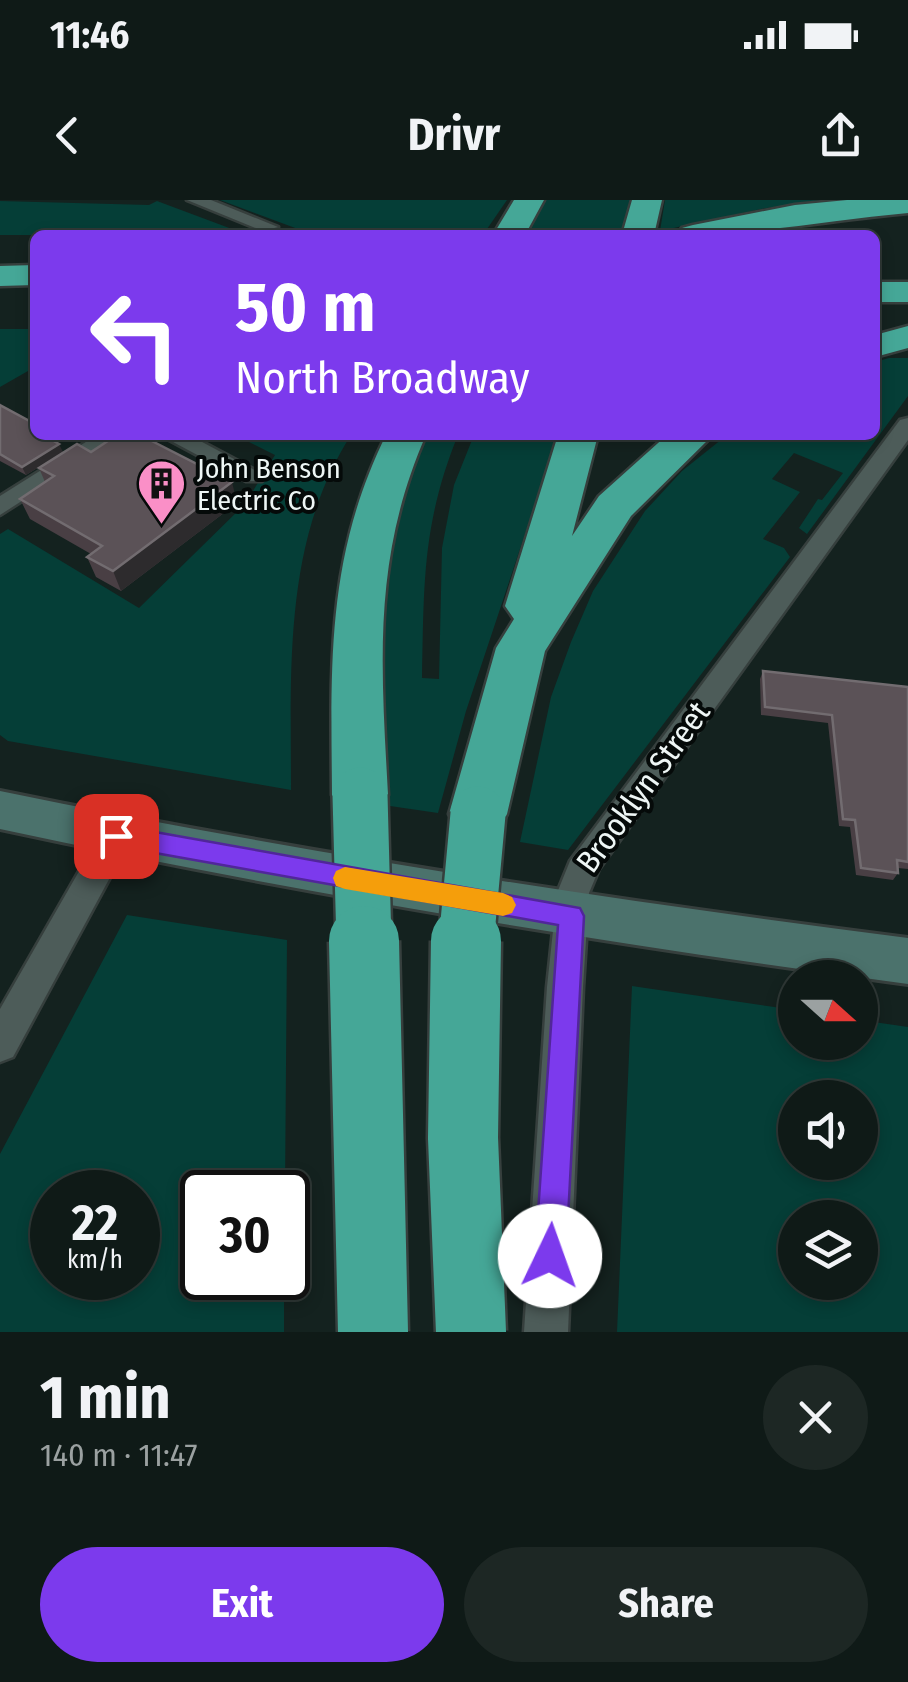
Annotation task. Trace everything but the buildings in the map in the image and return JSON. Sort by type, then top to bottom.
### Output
[{"type":"highway","points":[[512,230],[529,200]]},
{"type":"highway","points":[[713,230],[796,214],[908,204]]},
{"type":"highway","points":[[880,266],[908,266]]},
{"type":"highway","points":[[880,292],[908,292]]},
{"type":"highway","points":[[880,345],[908,337]]},
{"type":"highway","points":[[880,346],[908,348]]},
{"type":"highway","points":[[377,497],[374,468],[381,440]]},
{"type":"highway","points":[[373,1332],[357,597],[364,544],[377,497],[404,440]]},
{"type":"highway","points":[[471,1332],[462,1178],[462,1011],[469,890],[478,814],[540,561],[576,440]]},
{"type":"highway","points":[[520,648],[616,506],[686,440]]},
{"type":"main road","points":[[0,810],[116,836],[571,916],[908,961]]},
{"type":"street","points":[[195,200],[269,228]]},
{"type":"street","name":"Brooklyn Street","points":[[546,1332],[571,916],[580,870],[894,467],[908,425]]},
{"type":"street","points":[[0,507],[105,440]]},
{"type":"street","points":[[182,440],[254,476]]},
{"type":"street","points":[[0,1044],[116,836]]},
{"type":"green space","points":[[220,200],[507,200],[486,230],[301,230]]},
{"type":"green space","points":[[544,200],[631,200],[623,230],[526,230]]},
{"type":"green space","points":[[665,200],[821,200],[761,209],[660,230]]},
{"type":"green space","points":[[0,201],[149,205],[157,201],[235,230],[30,230],[30,235],[0,235]]},
{"type":"green space","points":[[0,329],[30,329],[30,370],[0,387]]},
{"type":"green space","points":[[908,358],[908,396],[880,434],[880,361]]},
{"type":"green space","points":[[245,440],[348,440],[313,518],[302,562],[292,653],[291,790],[8,741],[0,735],[0,534],[8,529],[139,608],[245,504],[275,455]]},
{"type":"green space","points":[[426,440],[456,440],[437,497],[427,555],[422,678],[439,679],[442,548],[454,485],[472,440],[556,440],[466,711],[438,813],[390,806],[383,616],[394,523]]},
{"type":"green space","points":[[721,440],[876,440],[807,534],[799,528],[818,499],[822,500],[843,473],[794,453],[772,479],[800,492],[763,539],[784,548],[790,557],[568,850],[520,842],[551,697],[593,591],[645,511],[682,471]]},
{"type":"green space","points":[[127,915],[287,940],[285,1170],[180,1170],[180,1300],[284,1300],[284,1332],[0,1332],[0,1154]]},
{"type":"green space","points":[[632,986],[778,1007],[778,1060],[878,1060],[878,1023],[908,1027],[908,1332],[617,1332]]},
{"type":"slow traffic","points":[[345,878],[503,905]]},
{"type":"place","name":"John Benson Electric Co","points":[[162,526]]},
{"type":"route","points":[[116,836],[571,916],[550,1256]]}]
